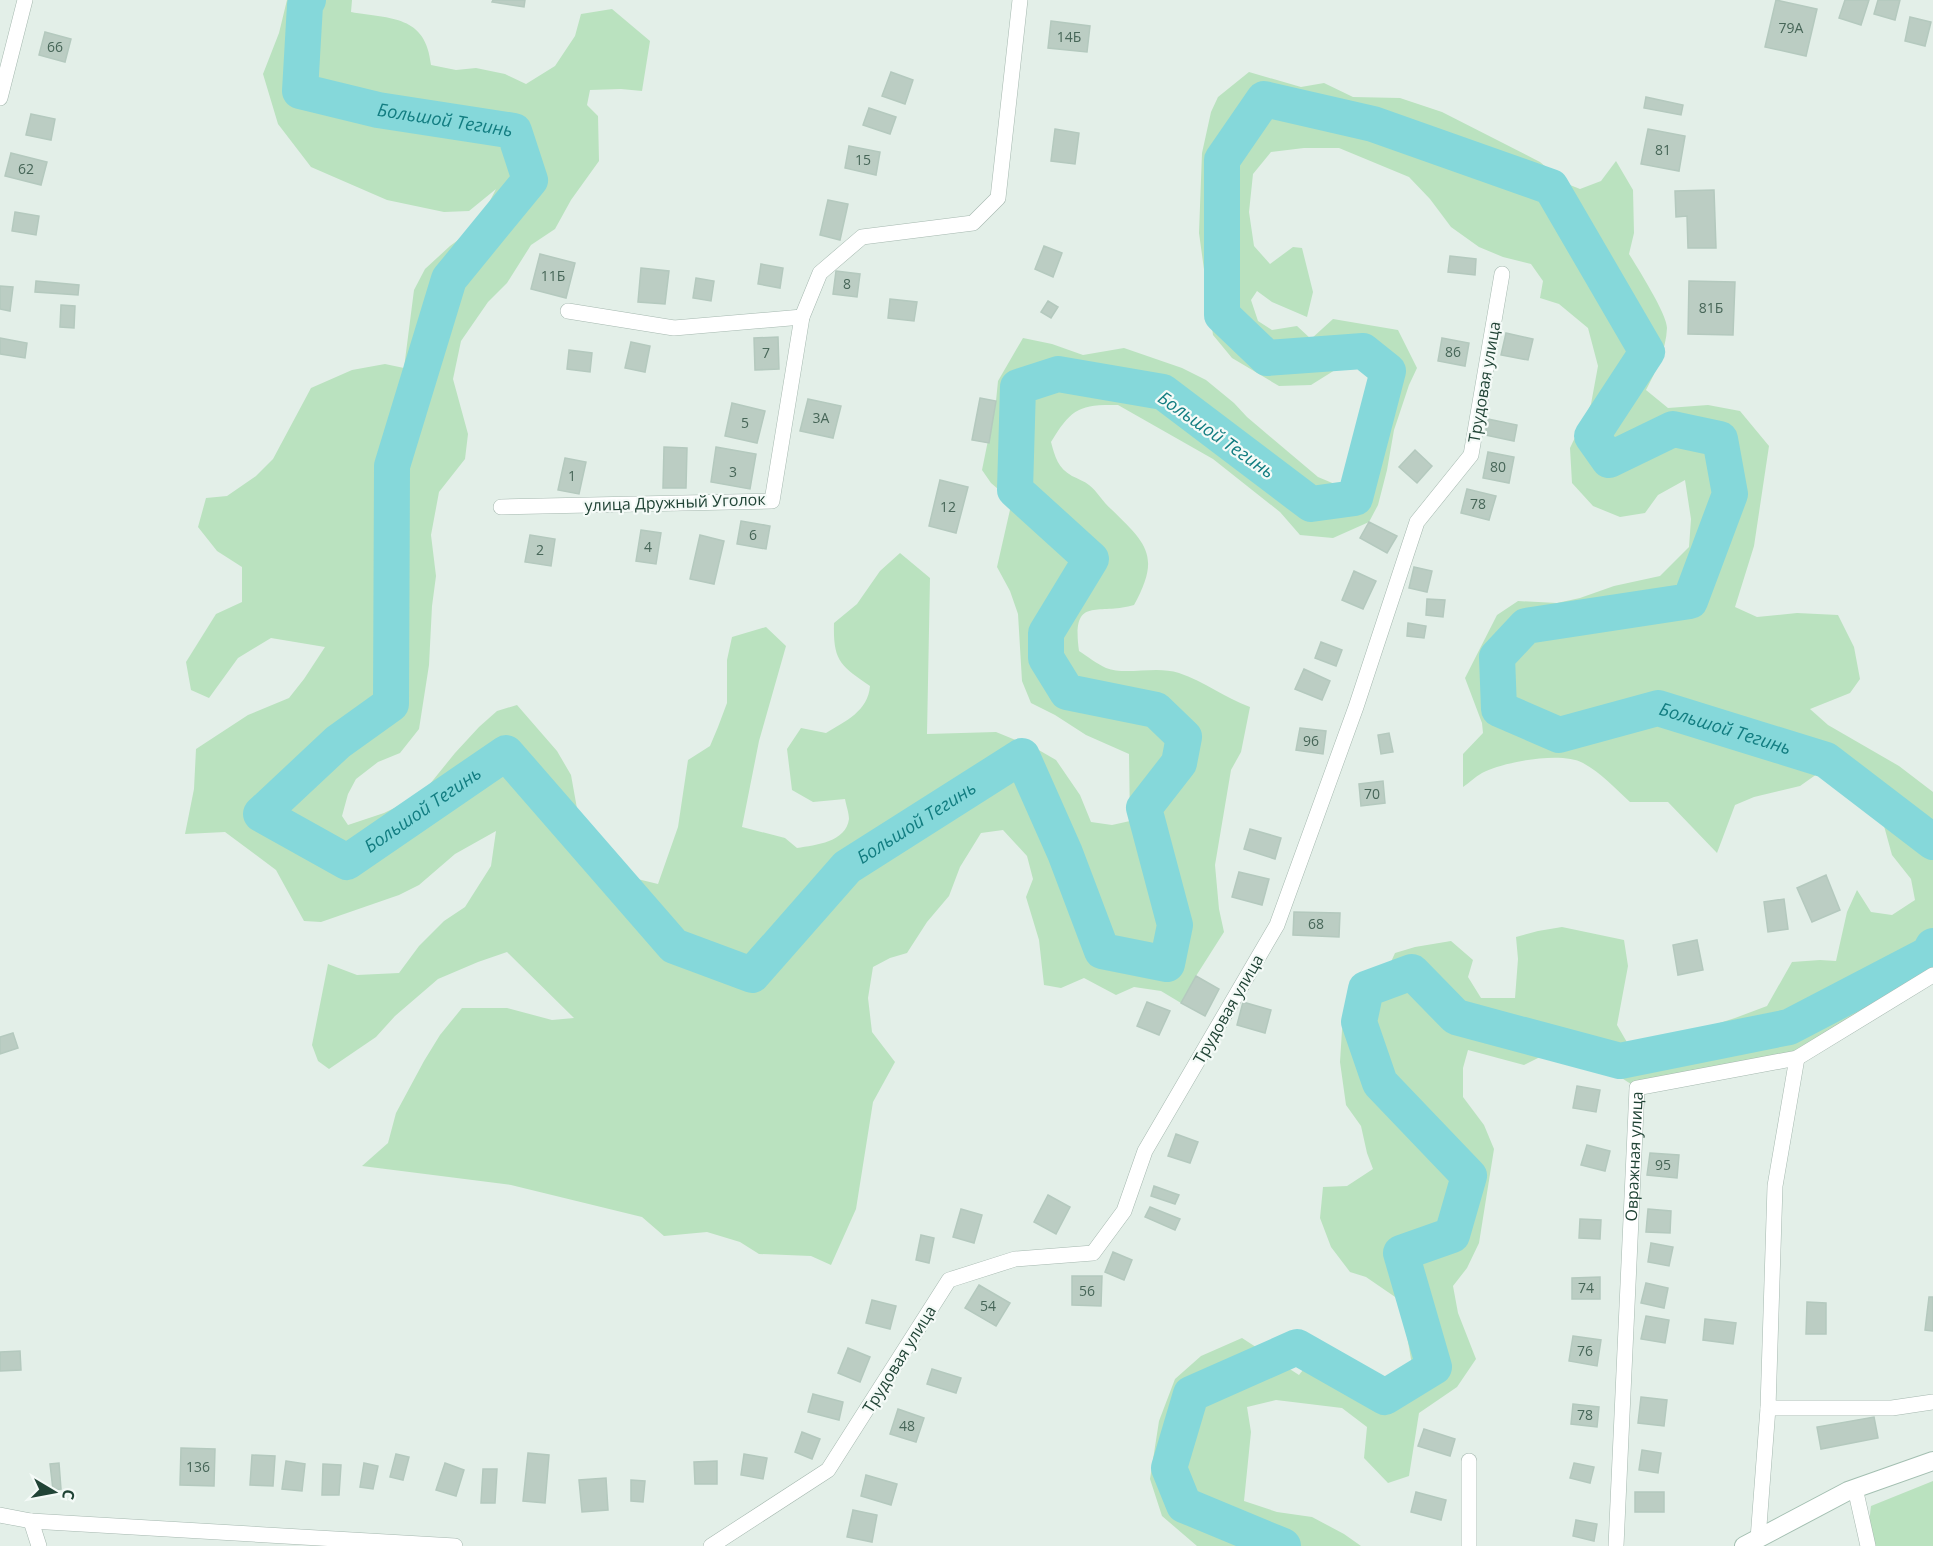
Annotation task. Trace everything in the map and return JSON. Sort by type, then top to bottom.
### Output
[{"type":"street","points":[[0,98],[25,0]]},
{"type":"street","name":"улица Дружный Уголок","points":[[501,507],[772,501],[802,317],[820,273],[862,237],[973,223],[998,198],[1020,0]]},
{"type":"street","name":"Трудовая улица","points":[[711,1546],[828,1470],[948,1280],[1015,1259],[1093,1253],[1124,1211],[1145,1151],[1277,925],[1356,707],[1417,522],[1471,455],[1502,274]]},
{"type":"street","points":[[568,311],[674,328],[802,317]]},
{"type":"street","name":"Овражная улица","points":[[1616,1546],[1636,1088],[1797,1058],[1933,975]]},
{"type":"street","points":[[1751,1542],[1768,1408],[1775,1186],[1797,1058]]},
{"type":"street","points":[[1768,1408],[1892,1408],[1933,1402]]},
{"type":"street","points":[[1469,1461],[1469,1546]]},
{"type":"street","points":[[1751,1542],[1855,1488],[1933,1461]]},
{"type":"street","points":[[1855,1488],[1868,1546]]},
{"type":"street","points":[[0,1515],[31,1521],[455,1546]]},
{"type":"street","points":[[31,1521],[39,1546]]},
{"type":"green space","points":[[287,0],[352,0],[351,12],[393,19],[414,28],[428,49],[431,65],[456,70],[476,68],[505,74],[526,84],[555,66],[575,36],[581,14],[612,9],[650,41],[642,91],[590,90],[587,105],[598,116],[599,161],[571,200],[555,229],[531,245],[507,283],[488,302],[461,341],[453,379],[468,434],[465,459],[439,492],[431,535],[436,576],[429,665],[419,729],[400,753],[378,762],[356,779],[348,794],[342,816],[348,825],[384,813],[421,795],[479,727],[497,711],[517,705],[557,751],[571,775],[578,814],[592,835],[611,854],[621,875],[658,884],[678,827],[688,760],[710,746],[727,703],[727,660],[732,637],[766,627],[786,646],[759,741],[742,827],[785,838],[797,848],[829,841],[847,827],[849,814],[845,799],[813,802],[792,790],[787,749],[801,728],[826,733],[855,714],[865,702],[870,686],[840,661],[835,646],[834,623],[857,604],[880,571],[900,553],[930,578],[927,734],[996,732],[1037,749],[1056,760],[1080,795],[1091,822],[1112,825],[1130,821],[1129,754],[1086,735],[1031,703],[1022,681],[1018,614],[1010,591],[997,567],[1012,501],[991,483],[982,470],[998,381],[1023,338],[1052,344],[1083,355],[1124,348],[1182,368],[1206,380],[1318,477],[1349,490],[1367,419],[1371,393],[1367,371],[1351,360],[1311,385],[1279,386],[1232,358],[1213,335],[1199,233],[1202,153],[1211,112],[1218,97],[1249,72],[1301,87],[1324,83],[1353,97],[1400,98],[1442,112],[1540,162],[1565,183],[1580,189],[1601,181],[1616,161],[1633,190],[1634,233],[1629,254],[1657,302],[1667,328],[1663,352],[1646,390],[1668,408],[1708,405],[1740,411],[1769,446],[1754,546],[1735,607],[1757,617],[1797,613],[1838,615],[1854,647],[1860,679],[1850,693],[1810,709],[1828,725],[1899,766],[1933,792],[1933,973],[1797,1058],[1637,1088],[1614,1073],[1579,1058],[1540,1057],[1524,1065],[1468,1050],[1463,1068],[1463,1097],[1484,1125],[1494,1149],[1479,1243],[1467,1268],[1453,1286],[1458,1313],[1476,1359],[1457,1387],[1419,1413],[1409,1476],[1388,1483],[1364,1458],[1367,1427],[1342,1408],[1276,1400],[1247,1407],[1251,1432],[1244,1501],[1277,1512],[1312,1517],[1361,1546],[1197,1546],[1162,1516],[1150,1479],[1159,1421],[1175,1379],[1201,1356],[1242,1338],[1299,1375],[1322,1346],[1392,1381],[1412,1365],[1401,1301],[1366,1277],[1350,1272],[1331,1247],[1320,1218],[1323,1187],[1347,1186],[1373,1169],[1361,1126],[1346,1105],[1340,1062],[1342,1030],[1351,999],[1376,995],[1395,953],[1451,941],[1473,960],[1468,977],[1481,998],[1515,998],[1518,959],[1516,937],[1562,927],[1624,940],[1628,966],[1617,1025],[1628,1044],[1655,1044],[1767,1006],[1792,962],[1836,961],[1847,912],[1857,890],[1871,912],[1892,915],[1915,900],[1911,879],[1892,855],[1881,815],[1847,784],[1817,774],[1800,786],[1754,797],[1735,805],[1717,853],[1668,802],[1630,802],[1596,771],[1573,760],[1532,759],[1504,765],[1482,773],[1463,787],[1463,754],[1483,733],[1482,723],[1465,678],[1497,615],[1518,601],[1557,603],[1614,586],[1660,576],[1689,547],[1691,519],[1685,480],[1658,495],[1645,513],[1620,517],[1593,506],[1572,483],[1570,448],[1591,404],[1598,366],[1588,328],[1559,304],[1540,298],[1543,281],[1531,264],[1503,257],[1479,247],[1451,227],[1430,199],[1409,177],[1339,148],[1304,148],[1271,152],[1253,174],[1249,212],[1254,246],[1270,264],[1293,247],[1302,248],[1313,292],[1307,317],[1272,302],[1257,291],[1251,300],[1258,321],[1272,330],[1297,326],[1311,339],[1333,319],[1398,330],[1417,368],[1394,430],[1378,505],[1369,522],[1333,538],[1300,535],[1280,512],[1213,459],[1118,405],[1094,406],[1077,411],[1064,422],[1051,442],[1060,466],[1092,487],[1134,532],[1146,552],[1148,562],[1147,574],[1134,605],[1099,609],[1083,614],[1079,621],[1079,651],[1106,668],[1114,670],[1160,670],[1179,673],[1250,707],[1241,752],[1231,770],[1215,865],[1219,909],[1224,932],[1181,1003],[1161,991],[1134,987],[1116,995],[1084,978],[1061,988],[1044,985],[1039,940],[1026,897],[1033,879],[1027,856],[1003,830],[981,833],[960,867],[949,896],[927,922],[907,953],[890,958],[873,967],[868,998],[872,1032],[895,1062],[873,1102],[856,1209],[831,1265],[811,1256],[759,1254],[740,1242],[707,1232],[664,1236],[642,1217],[511,1185],[362,1166],[388,1143],[396,1113],[424,1061],[440,1035],[462,1008],[507,1008],[552,1020],[574,1018],[507,952],[438,979],[395,1016],[376,1037],[329,1069],[318,1061],[312,1045],[328,964],[357,975],[399,973],[419,946],[444,921],[465,907],[491,866],[496,831],[455,854],[419,885],[399,895],[321,922],[304,921],[276,870],[225,832],[185,834],[194,789],[196,749],[248,715],[289,698],[325,647],[271,638],[238,658],[209,698],[191,690],[186,662],[216,614],[242,602],[242,567],[217,551],[198,527],[206,498],[227,496],[256,476],[273,459],[311,388],[352,370],[385,364],[404,368],[414,290],[425,269],[477,226],[496,189],[469,211],[444,212],[387,200],[311,167],[278,124],[263,74],[279,33]]},
{"type":"green space","points":[[1933,1481],[1933,1546],[1875,1546],[1869,1523],[1871,1506]]},
{"type":"building","points":[[493,0],[525,0],[524,7],[492,2]]},
{"type":"building","points":[[1776,0],[1817,9],[1806,56],[1765,47]]},
{"type":"building","points":[[1845,0],[1869,0],[1861,25],[1839,18]]},
{"type":"building","points":[[1878,0],[1900,0],[1895,20],[1874,14]]},
{"type":"building","points":[[1910,17],[1931,22],[1925,46],[1905,41]]},
{"type":"building","points":[[1051,21],[1090,26],[1087,52],[1048,48]]},
{"type":"building","points":[[45,32],[71,39],[65,62],[39,55]]},
{"type":"building","points":[[891,72],[913,80],[905,104],[882,96]]},
{"type":"building","points":[[1646,97],[1683,105],[1681,115],[1644,108]]},
{"type":"building","points":[[869,108],[896,117],[890,134],[863,125]]},
{"type":"building","points":[[31,114],[55,119],[51,140],[26,135]]},
{"type":"building","points":[[1055,129],[1079,133],[1075,164],[1051,161]]},
{"type":"building","points":[[1648,129],[1685,136],[1679,171],[1641,164]]},
{"type":"building","points":[[849,146],[880,152],[876,175],[845,168]]},
{"type":"building","points":[[11,153],[47,162],[41,185],[5,176]]},
{"type":"building","points":[[1714,190],[1716,248],[1688,248],[1687,216],[1676,217],[1675,191]]},
{"type":"building","points":[[828,200],[848,204],[840,240],[820,235]]},
{"type":"building","points":[[15,212],[39,216],[36,235],[12,231]]},
{"type":"building","points":[[1044,246],[1062,253],[1053,277],[1035,269]]},
{"type":"building","points":[[540,254],[575,263],[566,298],[531,289]]},
{"type":"building","points":[[1450,256],[1476,259],[1475,275],[1448,272]]},
{"type":"building","points":[[761,264],[783,268],[780,288],[758,284]]},
{"type":"building","points":[[641,268],[669,271],[665,304],[638,302]]},
{"type":"building","points":[[836,271],[860,274],[857,297],[833,294]]},
{"type":"building","points":[[696,278],[714,281],[711,301],[693,298]]},
{"type":"building","points":[[36,281],[79,285],[78,295],[35,292]]},
{"type":"building","points":[[1689,281],[1735,282],[1733,335],[1688,334]]},
{"type":"building","points":[[0,286],[13,287],[10,311],[0,309]]},
{"type":"building","points":[[890,299],[917,302],[914,321],[888,318]]},
{"type":"building","points":[[1048,301],[1058,307],[1051,318],[1041,312]]},
{"type":"building","points":[[61,305],[75,306],[74,328],[60,327]]},
{"type":"building","points":[[1506,333],[1533,339],[1528,360],[1501,355]]},
{"type":"building","points":[[778,337],[779,369],[755,370],[754,338]]},
{"type":"building","points":[[0,338],[27,343],[25,358],[0,354]]},
{"type":"building","points":[[1442,338],[1469,343],[1465,366],[1438,361]]},
{"type":"building","points":[[631,342],[650,346],[645,372],[625,368]]},
{"type":"building","points":[[569,350],[592,353],[590,372],[567,369]]},
{"type":"building","points":[[980,398],[996,401],[989,443],[972,440]]},
{"type":"building","points":[[808,399],[841,406],[833,438],[800,431]]},
{"type":"building","points":[[732,403],[765,411],[757,443],[725,436]]},
{"type":"building","points":[[1488,419],[1517,425],[1514,441],[1485,435]]},
{"type":"building","points":[[664,447],[687,448],[686,488],[663,488]]},
{"type":"building","points":[[716,447],[756,454],[750,489],[711,482]]},
{"type":"building","points":[[1415,450],[1432,466],[1417,483],[1399,467]]},
{"type":"building","points":[[1488,452],[1514,457],[1509,483],[1483,478]]},
{"type":"building","points":[[565,458],[586,462],[579,494],[558,490]]},
{"type":"building","points":[[940,480],[968,487],[956,533],[929,526]]},
{"type":"building","points":[[1467,489],[1496,496],[1489,520],[1461,513]]},
{"type":"building","points":[[741,521],[770,526],[766,549],[737,544]]},
{"type":"building","points":[[1369,522],[1397,536],[1387,553],[1360,538]]},
{"type":"building","points":[[641,530],[661,533],[656,564],[636,561]]},
{"type":"building","points":[[530,535],[555,539],[551,566],[525,562]]},
{"type":"building","points":[[700,535],[724,541],[714,584],[690,579]]},
{"type":"building","points":[[1414,567],[1432,571],[1427,592],[1409,588]]},
{"type":"building","points":[[1354,571],[1376,581],[1363,609],[1342,600]]},
{"type":"building","points":[[1427,599],[1445,600],[1443,617],[1426,615]]},
{"type":"building","points":[[1408,623],[1426,626],[1424,638],[1407,636]]},
{"type":"building","points":[[1321,642],[1342,650],[1336,666],[1315,658]]},
{"type":"building","points":[[1304,669],[1330,681],[1322,700],[1295,689]]},
{"type":"building","points":[[1300,728],[1326,731],[1323,754],[1296,750]]},
{"type":"building","points":[[1389,733],[1393,752],[1381,754],[1378,735]]},
{"type":"building","points":[[1383,781],[1385,803],[1361,806],[1359,784]]},
{"type":"building","points":[[1250,829],[1281,838],[1275,859],[1244,849]]},
{"type":"building","points":[[1239,872],[1269,879],[1262,905],[1232,897]]},
{"type":"building","points":[[1826,875],[1840,910],[1812,922],[1797,888]]},
{"type":"building","points":[[1784,899],[1788,929],[1768,932],[1764,902]]},
{"type":"building","points":[[1294,912],[1340,913],[1339,937],[1293,935]]},
{"type":"building","points":[[1697,940],[1703,970],[1678,975],[1673,945]]},
{"type":"building","points":[[1196,976],[1219,989],[1205,1016],[1181,1003]]},
{"type":"building","points":[[1147,1002],[1170,1011],[1159,1035],[1137,1026]]},
{"type":"building","points":[[1243,1002],[1271,1010],[1265,1033],[1237,1025]]},
{"type":"building","points":[[13,1033],[18,1048],[0,1054],[0,1037]]},
{"type":"building","points":[[1577,1086],[1600,1090],[1596,1112],[1573,1108]]},
{"type":"building","points":[[1176,1134],[1198,1142],[1190,1163],[1168,1156]]},
{"type":"building","points":[[1587,1145],[1610,1151],[1605,1171],[1581,1165]]},
{"type":"building","points":[[1650,1153],[1679,1155],[1677,1178],[1647,1175]]},
{"type":"building","points":[[1154,1186],[1179,1195],[1175,1204],[1151,1196]]},
{"type":"building","points":[[1048,1195],[1070,1207],[1056,1234],[1034,1222]]},
{"type":"building","points":[[1150,1207],[1180,1219],[1175,1230],[1145,1217]]},
{"type":"building","points":[[961,1209],[982,1215],[974,1243],[953,1237]]},
{"type":"building","points":[[1648,1209],[1671,1211],[1670,1233],[1646,1232]]},
{"type":"building","points":[[1580,1219],[1601,1220],[1600,1239],[1579,1238]]},
{"type":"building","points":[[921,1235],[934,1238],[929,1263],[916,1260]]},
{"type":"building","points":[[1651,1243],[1673,1247],[1669,1266],[1648,1262]]},
{"type":"building","points":[[1113,1252],[1132,1260],[1124,1280],[1105,1272]]},
{"type":"building","points":[[1072,1276],[1102,1276],[1101,1306],[1072,1305]]},
{"type":"building","points":[[1600,1277],[1600,1299],[1572,1299],[1572,1278]]},
{"type":"building","points":[[1646,1283],[1668,1288],[1664,1308],[1641,1303]]},
{"type":"building","points":[[979,1285],[1010,1303],[996,1326],[965,1308]]},
{"type":"building","points":[[1929,1297],[1933,1297],[1933,1331],[1925,1330]]},
{"type":"building","points":[[872,1300],[896,1306],[890,1329],[866,1323]]},
{"type":"building","points":[[1807,1302],[1826,1303],[1826,1334],[1806,1334]]},
{"type":"building","points":[[1646,1316],[1669,1320],[1665,1343],[1641,1339]]},
{"type":"building","points":[[1705,1319],[1736,1323],[1733,1344],[1703,1340]]},
{"type":"building","points":[[1573,1336],[1601,1340],[1597,1366],[1569,1361]]},
{"type":"building","points":[[848,1348],[870,1357],[860,1382],[838,1373]]},
{"type":"building","points":[[20,1351],[21,1370],[0,1371],[0,1352]]},
{"type":"building","points":[[932,1369],[961,1378],[956,1393],[927,1384]]},
{"type":"building","points":[[813,1394],[843,1402],[839,1420],[808,1412]]},
{"type":"building","points":[[1641,1397],[1667,1400],[1664,1426],[1638,1423]]},
{"type":"building","points":[[1573,1404],[1599,1407],[1597,1427],[1571,1424]]},
{"type":"building","points":[[898,1409],[924,1418],[916,1442],[890,1434]]},
{"type":"building","points":[[1874,1417],[1878,1438],[1821,1449],[1817,1427]]},
{"type":"building","points":[[1424,1429],[1455,1439],[1450,1456],[1418,1446]]},
{"type":"building","points":[[802,1432],[820,1439],[812,1459],[795,1452]]},
{"type":"building","points":[[181,1448],[215,1449],[214,1486],[180,1485]]},
{"type":"building","points":[[1642,1450],[1661,1453],[1658,1473],[1639,1470]]},
{"type":"building","points":[[528,1453],[549,1455],[545,1503],[523,1501]]},
{"type":"building","points":[[396,1454],[409,1457],[403,1480],[390,1477]]},
{"type":"building","points":[[744,1454],[767,1458],[763,1479],[741,1475]]},
{"type":"building","points":[[252,1455],[275,1456],[273,1486],[250,1485]]},
{"type":"building","points":[[286,1461],[305,1464],[302,1491],[282,1489]]},
{"type":"building","points":[[717,1461],[717,1484],[695,1484],[694,1462]]},
{"type":"building","points":[[59,1463],[61,1489],[53,1490],[50,1464]]},
{"type":"building","points":[[364,1463],[378,1466],[373,1489],[360,1487]]},
{"type":"building","points":[[445,1463],[464,1470],[456,1496],[436,1490]]},
{"type":"building","points":[[1574,1463],[1594,1467],[1590,1483],[1570,1478]]},
{"type":"building","points":[[323,1464],[341,1465],[339,1495],[322,1495]]},
{"type":"building","points":[[483,1469],[497,1469],[495,1503],[481,1503]]},
{"type":"building","points":[[866,1475],[897,1484],[891,1505],[861,1496]]},
{"type":"building","points":[[606,1478],[608,1510],[582,1512],[579,1480]]},
{"type":"building","points":[[631,1480],[645,1481],[643,1502],[631,1501]]},
{"type":"building","points":[[1416,1492],[1446,1500],[1441,1520],[1411,1512]]},
{"type":"building","points":[[1635,1492],[1664,1492],[1664,1512],[1635,1512]]},
{"type":"building","points":[[853,1510],[877,1515],[872,1542],[847,1537]]},
{"type":"building","points":[[1576,1520],[1597,1524],[1594,1541],[1573,1536]]},
{"type":"waterway","name":"Большой Тегинь","points":[[308,0],[305,5],[300,91],[378,110],[514,131],[530,180],[449,279],[392,466],[391,704],[338,742],[261,814],[347,862],[506,753],[674,946],[752,975],[847,867],[1022,756],[1065,853],[1102,951],[1167,964],[1175,925],[1144,808],[1179,763],[1184,737],[1156,710],[1067,692],[1046,658],[1046,633],[1091,559],[1015,490],[1018,387],[1058,374],[1163,392],[1311,504],[1355,498],[1388,371],[1363,351],[1267,358],[1222,315],[1222,160],[1264,99],[1373,124],[1551,187],[1647,352],[1592,436],[1609,460],[1673,429],[1720,439],[1730,494],[1690,601],[1526,626],[1497,657],[1499,709],[1559,735],[1658,708],[1826,760],[1933,842]]},
{"type":"waterway","name":"Большой Тегинь","points":[[1283,1546],[1184,1505],[1169,1468],[1191,1394],[1297,1347],[1385,1397],[1434,1367],[1401,1253],[1452,1235],[1469,1176],[1380,1083],[1359,1022],[1366,989],[1412,972],[1456,1017],[1620,1061],[1789,1027],[1929,954],[1933,946]]}]
